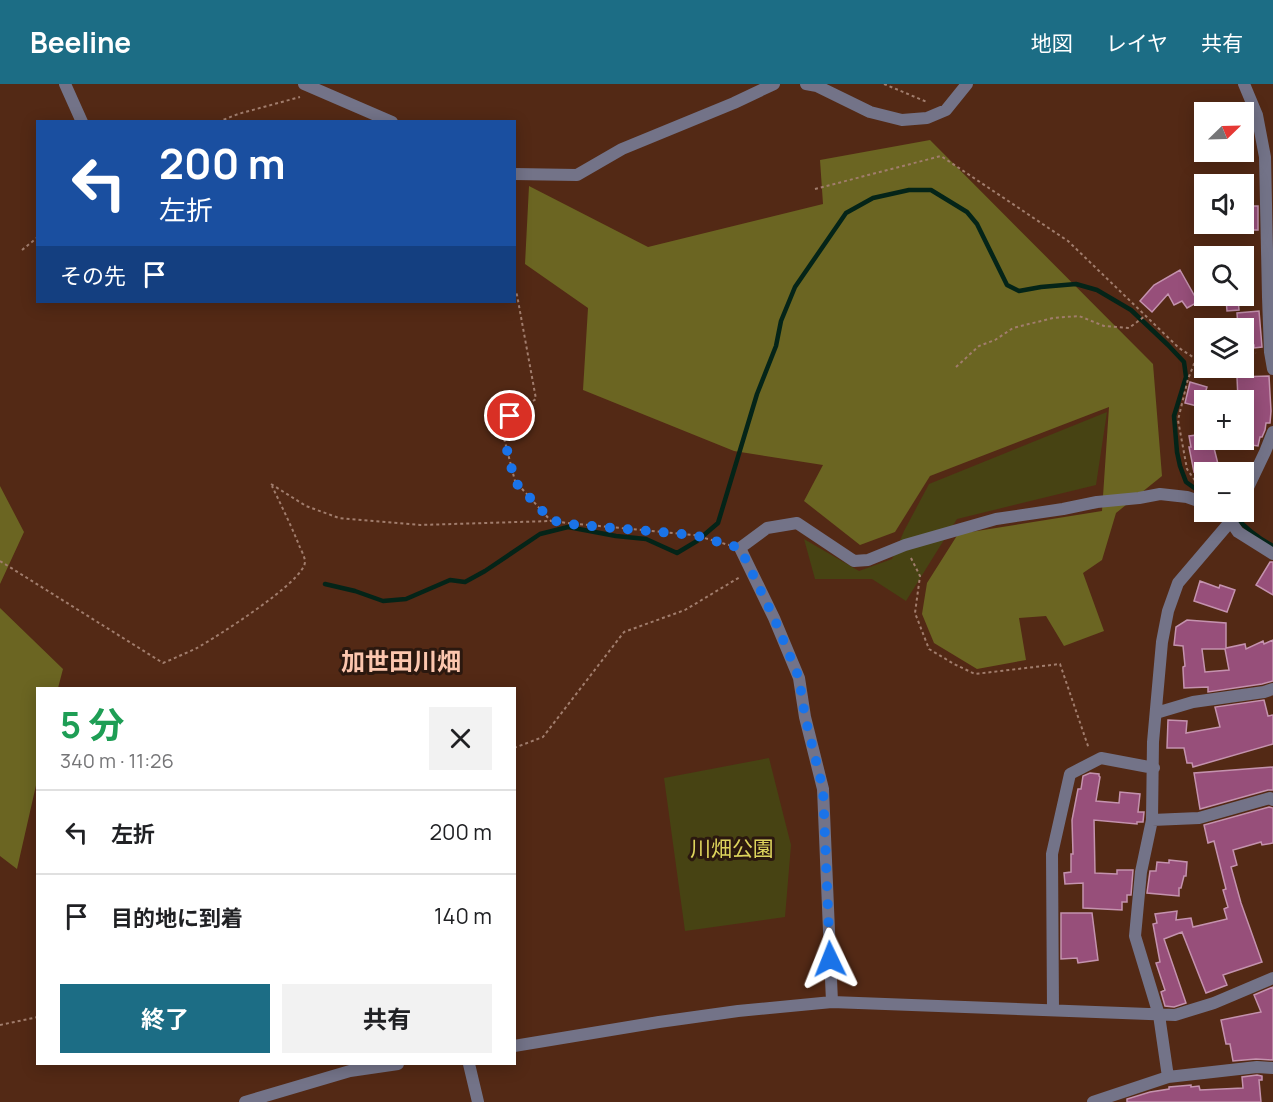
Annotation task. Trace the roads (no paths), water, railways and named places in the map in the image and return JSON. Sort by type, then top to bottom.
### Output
[{"type":"street","points":[[64,84],[81,120]]},
{"type":"street","points":[[304,84],[387,120]]},
{"type":"street","points":[[516,174],[577,175],[622,149],[774,84]]},
{"type":"street","points":[[806,84],[817,86],[870,112],[902,120],[927,118],[946,110],[968,84]]},
{"type":"street","points":[[1244,84],[1257,115],[1265,157],[1270,352],[1273,369]]},
{"type":"street","points":[[1254,476],[1273,432]]},
{"type":"street","points":[[832,1002],[823,789],[805,717],[799,678],[774,618],[740,548],[767,528],[797,523],[854,561],[868,560],[905,544],[996,519],[1160,494],[1194,499]]},
{"type":"street","points":[[1168,1077],[1159,1015],[1135,936],[1141,872],[1152,820],[1153,742],[1162,642],[1168,612],[1178,583],[1225,522]]},
{"type":"street","points":[[1234,522],[1239,532],[1273,554]]},
{"type":"street","points":[[1155,713],[1192,702],[1273,689]]},
{"type":"street","points":[[1053,1010],[1052,854],[1070,774],[1101,758],[1154,768]]},
{"type":"street","points":[[1152,820],[1198,818],[1270,798],[1273,800]]},
{"type":"street","points":[[516,1046],[738,1011],[832,1002],[1175,1015],[1214,1003],[1273,978]]},
{"type":"street","points":[[245,1102],[350,1071],[391,1065]]},
{"type":"street","points":[[469,1065],[478,1102]]},
{"type":"street","points":[[1093,1102],[1168,1077],[1257,1066],[1273,1068]]},
{"type":"waterway","points":[[325,584],[383,601],[406,599],[450,580],[465,582],[540,534],[568,527],[646,539],[677,553],[697,541],[718,523],[757,394],[776,346],[781,321],[795,287],[846,213],[873,198],[909,190],[931,190],[967,212],[977,224],[1007,285],[1019,291],[1076,284],[1097,290],[1131,310],[1168,345],[1184,362],[1186,377],[1174,416],[1180,466],[1186,482],[1194,488]]},
{"type":"waterway","points":[[1240,522],[1273,546]]},
{"type":"district","name":"加世田川畑","points":[[401,662]]},
{"type":"park label","name":"川畑公園","points":[[732,849]]}]
